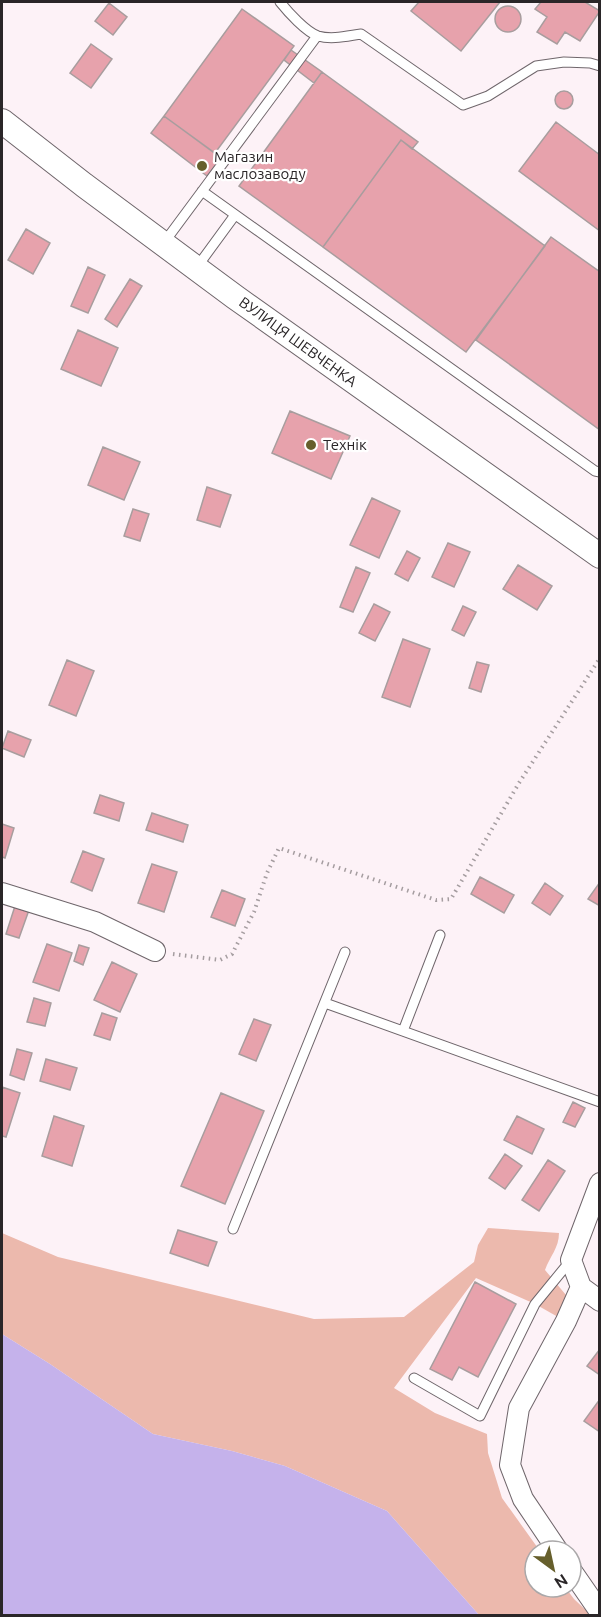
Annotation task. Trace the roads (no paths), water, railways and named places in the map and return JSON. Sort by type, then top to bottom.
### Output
[{"type":"street","name":"ВУЛИЦЯ ШЕВЧЕНКА","points":[[2,121],[55,164],[163,244],[600,556]]},
{"type":"street","points":[[2,893],[95,922],[156,951]]},
{"type":"street","points":[[600,1183],[571,1260],[580,1287],[600,1301]]},
{"type":"street","points":[[550,1539],[523,1499],[510,1465],[519,1408],[566,1320],[580,1287]]},
{"type":"street","points":[[583,1587],[600,1612]]},
{"type":"lane","points":[[280,2],[290,15],[317,36],[340,38],[361,34],[463,105],[488,96],[536,66],[564,62],[590,63],[600,66]]},
{"type":"lane","points":[[163,244],[317,36]]},
{"type":"lane","points":[[202,192],[594,471],[600,472]]},
{"type":"lane","points":[[196,268],[235,215]]},
{"type":"lane","points":[[403,1031],[440,935]]},
{"type":"lane","points":[[233,1229],[345,952]]},
{"type":"lane","points":[[325,1003],[600,1102]]},
{"type":"lane","points":[[414,1378],[480,1416],[535,1304],[571,1260]]},
{"type":"place","name":"Магазин маслозаводу","points":[[202,166]]},
{"type":"place","name":"Технік","points":[[311,445]]}]
